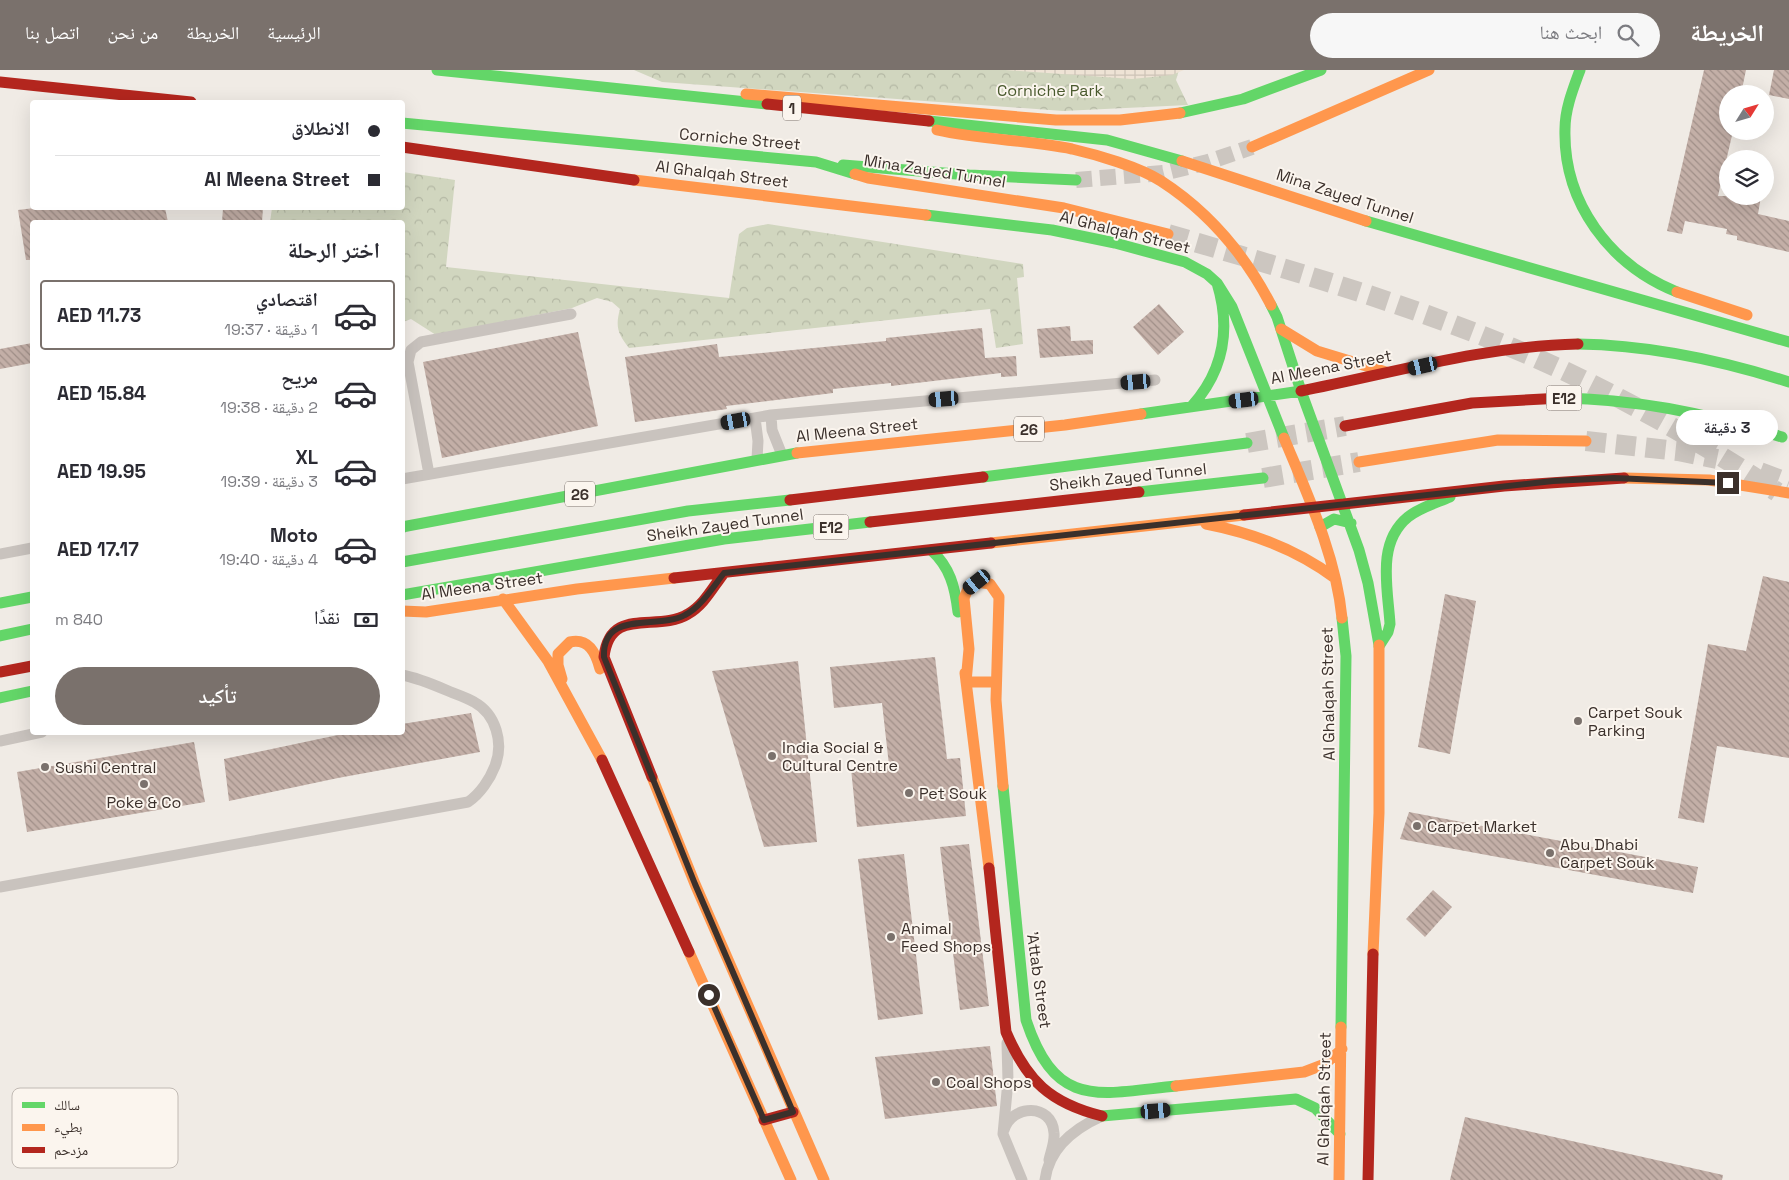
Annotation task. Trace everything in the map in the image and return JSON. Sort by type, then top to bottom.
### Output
[{"type":"main road","name":"1","points":[[437,70],[884,118]]},
{"type":"main road","points":[[700,98],[743,94],[774,95],[1056,120],[1120,120],[1184,112],[1243,99],[1320,70]]},
{"type":"main road","points":[[1252,146],[1429,70]]},
{"type":"main road","points":[[1580,70],[1566,111],[1564,150],[1574,192],[1595,228],[1617,255],[1658,284],[1762,320]]},
{"type":"main road","points":[[0,82],[172,100]]},
{"type":"main road","points":[[884,118],[960,135],[1071,149],[1112,160],[1160,180],[1197,208],[1230,241],[1257,278],[1277,316],[1301,391],[1351,523],[1368,583],[1379,646],[1379,812],[1370,1024],[1368,1180]]},
{"type":"main road","name":"Mina Zayed Tunnel","points":[[884,118],[1079,136],[1139,148],[1391,229],[1728,323],[1789,342]]},
{"type":"main road","name":"Corniche Street","points":[[405,123],[816,162],[970,175],[1076,180]]},
{"type":"main road","name":"Al Ghalqah Street","points":[[405,147],[597,176],[1052,230],[1115,243],[1185,262],[1202,271],[1217,283],[1232,307],[1320,527],[1335,578],[1342,614],[1346,656],[1339,1180]]},
{"type":"main road","name":"Mina Zayed Tunnel","points":[[816,162],[868,178],[1064,208],[1168,234]]},
{"type":"main road","points":[[1192,406],[1214,380],[1224,340],[1226,317],[1217,283]]},
{"type":"main road","points":[[1281,329],[1295,342],[1304,346],[1351,362],[1392,373]]},
{"type":"main road","name":"Al Meena Street","points":[[405,527],[757,459],[1065,425],[1301,391],[1494,351],[1580,344],[1649,348],[1748,369],[1789,382]]},
{"type":"main road","points":[[1261,382],[1274,386],[1281,385],[1290,380],[1295,372]]},
{"type":"main road","name":"E12","points":[[1345,426],[1471,403],[1556,398],[1608,400],[1684,410],[1753,427],[1782,437]]},
{"type":"main road","points":[[1359,462],[1498,440],[1586,441]]},
{"type":"main road","name":"Sheikh Zayed Tunnel","points":[[405,561],[688,511],[955,481],[1248,443]]},
{"type":"main road","name":"Sheikh Zayed Tunnel","points":[[405,594],[724,539],[1263,478]]},
{"type":"main road","name":"Al Meena Street","points":[[405,611],[426,612],[503,599],[724,573],[1465,490],[1614,478],[1695,480],[1760,486],[1789,493]]},
{"type":"main road","points":[[1379,646],[1384,640],[1390,624],[1386,566],[1392,538],[1396,530],[1410,516],[1465,490]]},
{"type":"main road","points":[[1320,527],[1331,519],[1338,518],[1351,523]]},
{"type":"main road","points":[[1186,521],[1235,530],[1290,549],[1305,556],[1335,578]]},
{"type":"main road","name":"'Attab Street","points":[[932,550],[948,567],[954,581],[1006,1033],[1018,1060],[1036,1084],[1047,1094],[1072,1108],[1102,1116],[1296,1099],[1308,1102],[1318,1108],[1340,1134]]},
{"type":"main road","points":[[724,573],[688,614],[676,619],[621,626],[605,642],[604,657],[695,884],[824,1180]]},
{"type":"main road","name":"'Attab Street","points":[[966,682],[969,649],[964,598],[968,589],[977,582],[982,582],[994,588],[999,597],[995,682],[1009,862],[1024,1008],[1029,1034],[1042,1060],[1052,1072],[1075,1089],[1102,1094],[1304,1072],[1325,1064],[1342,1049]]},
{"type":"main road","points":[[0,603],[30,597]]},
{"type":"main road","points":[[503,599],[529,634],[575,709],[624,807],[790,1180]]},
{"type":"main road","points":[[0,636],[30,630]]},
{"type":"main road","points":[[575,709],[557,662],[561,648],[574,641],[583,642],[591,648],[607,686],[613,695],[622,702]]},
{"type":"main road","points":[[0,672],[30,666]]},
{"type":"main road","points":[[966,682],[995,682]]},
{"type":"main road","points":[[0,698],[30,691]]},
{"type":"main road","points":[[764,1120],[793,1112]]},
{"type":"street","points":[[429,474],[408,362],[411,350],[421,342],[571,314]]},
{"type":"street","points":[[405,478],[772,415],[1155,380]]},
{"type":"street","points":[[772,415],[772,430],[782,455]]},
{"type":"street","points":[[755,418],[758,441],[757,459]]},
{"type":"street","points":[[0,554],[30,548]]},
{"type":"street","points":[[0,887],[468,802],[477,795],[492,773],[498,758],[499,743],[496,727],[488,713],[476,702],[429,682],[405,676]]},
{"type":"street","points":[[0,742],[30,735]]},
{"type":"street","name":"'Attab Street","points":[[1006,1033],[1008,1081],[1003,1134],[1022,1180]]},
{"type":"street","points":[[1003,1134],[1006,1124],[1020,1111],[1030,1110],[1048,1117],[1053,1125],[1054,1141],[1049,1160]]},
{"type":"street","name":"'Attab Street","points":[[1045,1180],[1049,1160],[1072,1133],[1102,1116]]},
{"type":"green space","name":"Corniche Park","points":[[634,70],[1179,70],[1176,80],[1188,105],[1063,111],[662,82]]},
{"type":"green space","points":[[405,172],[455,180],[446,267],[729,298],[739,234],[747,228],[768,224],[1023,264],[1024,277],[1017,278],[1023,344],[996,348],[990,309],[629,348],[618,330],[620,309],[612,302],[597,298],[572,308],[436,335],[411,319],[405,321],[405,220],[270,220],[272,210],[405,210]]},
{"type":"shaded area","points":[[1005,70],[1184,70],[1172,75],[1132,79]]},
{"type":"building","points":[[1704,70],[1746,70],[1743,85],[1719,85],[1719,140],[1731,140],[1729,150],[1719,150],[1719,205],[1760,205],[1758,214],[1789,221],[1789,252],[1737,240],[1737,236],[1726,234],[1727,229],[1685,221],[1682,234],[1667,231]]},
{"type":"building","points":[[1774,70],[1789,70],[1789,99],[1774,96],[1774,85],[1771,85]]},
{"type":"building","points":[[18,210],[165,210],[168,220],[30,220],[30,260],[26,260]]},
{"type":"building","points":[[223,210],[263,210],[262,220],[222,220]]},
{"type":"building","points":[[1159,304],[1184,332],[1158,355],[1133,327]]},
{"type":"building","points":[[1070,326],[1071,341],[1093,340],[1093,354],[1040,358],[1037,329]]},
{"type":"building","points":[[982,328],[985,358],[1016,356],[1017,376],[1001,377],[1001,373],[891,386],[891,383],[833,389],[833,393],[726,406],[727,409],[635,422],[625,357],[717,344],[719,357],[886,341],[886,338]]},
{"type":"building","points":[[578,332],[598,426],[442,458],[423,362]]},
{"type":"building","points":[[30,343],[30,363],[0,369],[0,349]]},
{"type":"building","points":[[1763,576],[1789,582],[1789,758],[1717,746],[1704,823],[1678,818],[1708,644],[1746,651]]},
{"type":"building","points":[[1445,594],[1476,601],[1450,754],[1418,747]]},
{"type":"building","points":[[935,657],[947,759],[960,758],[966,816],[857,827],[851,769],[889,765],[882,703],[834,708],[830,667]]},
{"type":"building","name":"India Social & Cultural Centre","points":[[798,661],[817,842],[764,847],[712,671]]},
{"type":"building","points":[[471,713],[480,752],[338,778],[229,801],[224,759],[338,735],[405,735],[405,724]]},
{"type":"building","points":[[194,742],[205,802],[27,832],[17,772]]},
{"type":"building","name":"Abu Dhabi Carpet Souk","points":[[1409,812],[1698,867],[1693,893],[1400,839]]},
{"type":"building","name":"Pet Souk","points":[[969,844],[989,1006],[960,1010],[940,847]]},
{"type":"building","name":"Animal Feed Shops","points":[[904,854],[923,1014],[878,1020],[858,859]]},
{"type":"building","points":[[1433,890],[1452,907],[1425,937],[1406,919]]},
{"type":"building","name":"Coal Shops","points":[[990,1046],[997,1106],[885,1119],[875,1057]]},
{"type":"building","points":[[1465,1117],[1723,1175],[1722,1180],[1450,1180]]},
{"type":"tunnel","points":[[1076,180],[1163,173],[1208,162],[1252,147]]},
{"type":"tunnel","points":[[1168,234],[1369,295],[1488,338],[1526,354],[1600,388],[1672,427],[1777,492]]},
{"type":"tunnel","points":[[1247,443],[1345,426]]},
{"type":"tunnel","points":[[1586,441],[1678,451],[1717,459]]},
{"type":"tunnel","points":[[1263,478],[1359,462]]},
{"type":"tunnel","points":[[1760,472],[1789,483]]},
{"type":"traffic: fast","points":[[437,70],[767,104]]},
{"type":"traffic: fast","points":[[1180,113],[1243,99],[1321,70]]},
{"type":"traffic: fast","points":[[1580,70],[1568,107],[1565,129],[1566,156],[1572,182],[1582,206],[1595,228],[1631,266],[1677,292]]},
{"type":"traffic: fast","points":[[929,121],[1107,140],[1182,161]]},
{"type":"traffic: fast","points":[[405,123],[816,162],[855,174]]},
{"type":"traffic: fast","points":[[843,165],[969,175],[1076,180]]},
{"type":"traffic: fast","points":[[926,215],[1052,230],[1115,243],[1185,262],[1207,274],[1217,283],[1232,307],[1284,438]]},
{"type":"traffic: fast","points":[[1366,221],[1789,342]]},
{"type":"traffic: fast","points":[[1192,406],[1211,378],[1222,348],[1224,317],[1217,283]]},
{"type":"traffic: fast","points":[[1271,305],[1277,317],[1301,391],[1359,550],[1368,583],[1379,645]]},
{"type":"traffic: fast","points":[[1578,344],[1632,347],[1685,355],[1789,382]]},
{"type":"traffic: fast","points":[[1141,414],[1301,391]]},
{"type":"traffic: fast","points":[[1562,398],[1618,401],[1674,409],[1728,421],[1782,437]]},
{"type":"traffic: fast","points":[[983,477],[1247,443]]},
{"type":"traffic: fast","points":[[405,526],[797,453]]},
{"type":"traffic: fast","points":[[1139,492],[1263,478]]},
{"type":"traffic: fast","points":[[1379,646],[1388,632],[1390,624],[1386,567],[1391,540],[1398,528],[1412,514],[1450,497]]},
{"type":"traffic: fast","points":[[405,561],[688,511],[790,500]]},
{"type":"traffic: fast","points":[[1320,527],[1334,519],[1351,523]]},
{"type":"traffic: fast","points":[[405,594],[724,539],[870,522]]},
{"type":"traffic: fast","points":[[931,550],[947,570],[955,594],[958,612]]},
{"type":"traffic: fast","points":[[0,603],[30,597]]},
{"type":"traffic: fast","points":[[1341,1027],[1346,656],[1342,618]]},
{"type":"traffic: fast","points":[[0,636],[30,629]]},
{"type":"traffic: fast","points":[[0,698],[30,691]]},
{"type":"traffic: fast","points":[[1003,786],[1026,1020],[1038,1049],[1051,1069],[1066,1083],[1083,1090],[1124,1092],[1176,1086]]},
{"type":"traffic: fast","points":[[1102,1116],[1296,1099],[1315,1108],[1340,1134]]},
{"type":"traffic: slow","points":[[1252,147],[1429,70]]},
{"type":"traffic: slow","points":[[746,94],[1056,120],[1120,120],[1180,113]]},
{"type":"traffic: slow","points":[[937,130],[1072,149],[1118,162],[1152,176],[1195,206],[1224,236],[1250,269],[1271,305]]},
{"type":"traffic: slow","points":[[1182,161],[1366,221]]},
{"type":"traffic: slow","points":[[855,174],[868,178],[1064,208],[1168,234]]},
{"type":"traffic: slow","points":[[634,180],[926,215]]},
{"type":"traffic: slow","points":[[1677,292],[1747,315]]},
{"type":"traffic: slow","points":[[1281,329],[1317,351],[1386,372]]},
{"type":"traffic: slow","points":[[797,453],[1065,425],[1141,414]]},
{"type":"traffic: slow","points":[[1284,438],[1320,527],[1334,572],[1342,618]]},
{"type":"traffic: slow","points":[[1359,462],[1498,440],[1586,441]]},
{"type":"traffic: slow","points":[[1624,478],[1709,480],[1789,493]]},
{"type":"traffic: slow","points":[[991,543],[1244,515]]},
{"type":"traffic: slow","points":[[1206,524],[1240,532],[1274,544],[1305,559],[1335,578]]},
{"type":"traffic: slow","points":[[405,611],[426,612],[577,589],[674,578]]},
{"type":"traffic: slow","points":[[995,682],[966,682],[969,649],[964,598],[968,589],[977,582],[990,584],[999,597],[996,700],[1003,786]]},
{"type":"traffic: slow","points":[[503,599],[548,661],[602,760]]},
{"type":"traffic: slow","points":[[562,679],[558,665],[558,654],[570,642],[582,642],[591,648],[600,669]]},
{"type":"traffic: slow","points":[[1373,954],[1379,813],[1379,645]]},
{"type":"traffic: slow","points":[[965,673],[989,868]]},
{"type":"traffic: slow","points":[[652,777],[695,884],[824,1180]]},
{"type":"traffic: slow","points":[[689,952],[791,1180]]},
{"type":"traffic: slow","points":[[1339,1180],[1341,1027]]},
{"type":"traffic: slow","points":[[1176,1086],[1304,1072],[1325,1064],[1342,1049]]},
{"type":"traffic: jam","points":[[0,82],[172,100]]},
{"type":"traffic: jam","points":[[767,104],[929,121]]},
{"type":"traffic: jam","points":[[405,147],[634,180]]},
{"type":"traffic: jam","points":[[1301,391],[1473,355],[1543,346],[1578,344]]},
{"type":"traffic: jam","points":[[1345,426],[1472,403],[1562,398]]},
{"type":"traffic: jam","points":[[790,500],[983,477]]},
{"type":"traffic: jam","points":[[1344,504],[1504,486],[1624,478]]},
{"type":"traffic: jam","points":[[870,522],[1139,492]]},
{"type":"traffic: jam","points":[[1244,515],[1344,504]]},
{"type":"traffic: jam","points":[[674,578],[991,543]]},
{"type":"traffic: jam","points":[[652,777],[604,657],[608,641],[615,631],[625,626],[676,619],[688,614],[704,601],[724,573]]},
{"type":"traffic: jam","points":[[0,672],[30,666]]},
{"type":"traffic: jam","points":[[602,760],[689,952]]},
{"type":"traffic: jam","points":[[989,868],[1006,1032],[1023,1064],[1042,1087],[1054,1097],[1068,1104],[1102,1116]]},
{"type":"traffic: jam","points":[[1368,1180],[1373,954]]},
{"type":"traffic: jam","points":[[764,1120],[793,1112]]},
{"type":"place","name":"Carpet Souk Parking","points":[[1578,721]]},
{"type":"place","name":"India Social & Cultural Centre","points":[[772,756]]},
{"type":"place","name":"Sushi Central","points":[[45,767]]},
{"type":"place","name":"Poke & Co","points":[[144,784]]},
{"type":"place","name":"Pet Souk","points":[[909,793]]},
{"type":"place","name":"Carpet Market","points":[[1417,826]]},
{"type":"place","name":"Abu Dhabi Carpet Souk","points":[[1550,853]]},
{"type":"place","name":"Animal Feed Shops","points":[[891,937]]},
{"type":"place","name":"Coal Shops","points":[[936,1082]]},
{"type":"route","points":[[709,995],[764,1120],[793,1112],[695,884],[604,657],[605,642],[614,630],[628,624],[676,619],[688,614],[694,610],[724,573],[1553,481],[1614,478],[1695,480],[1728,483]]}]
